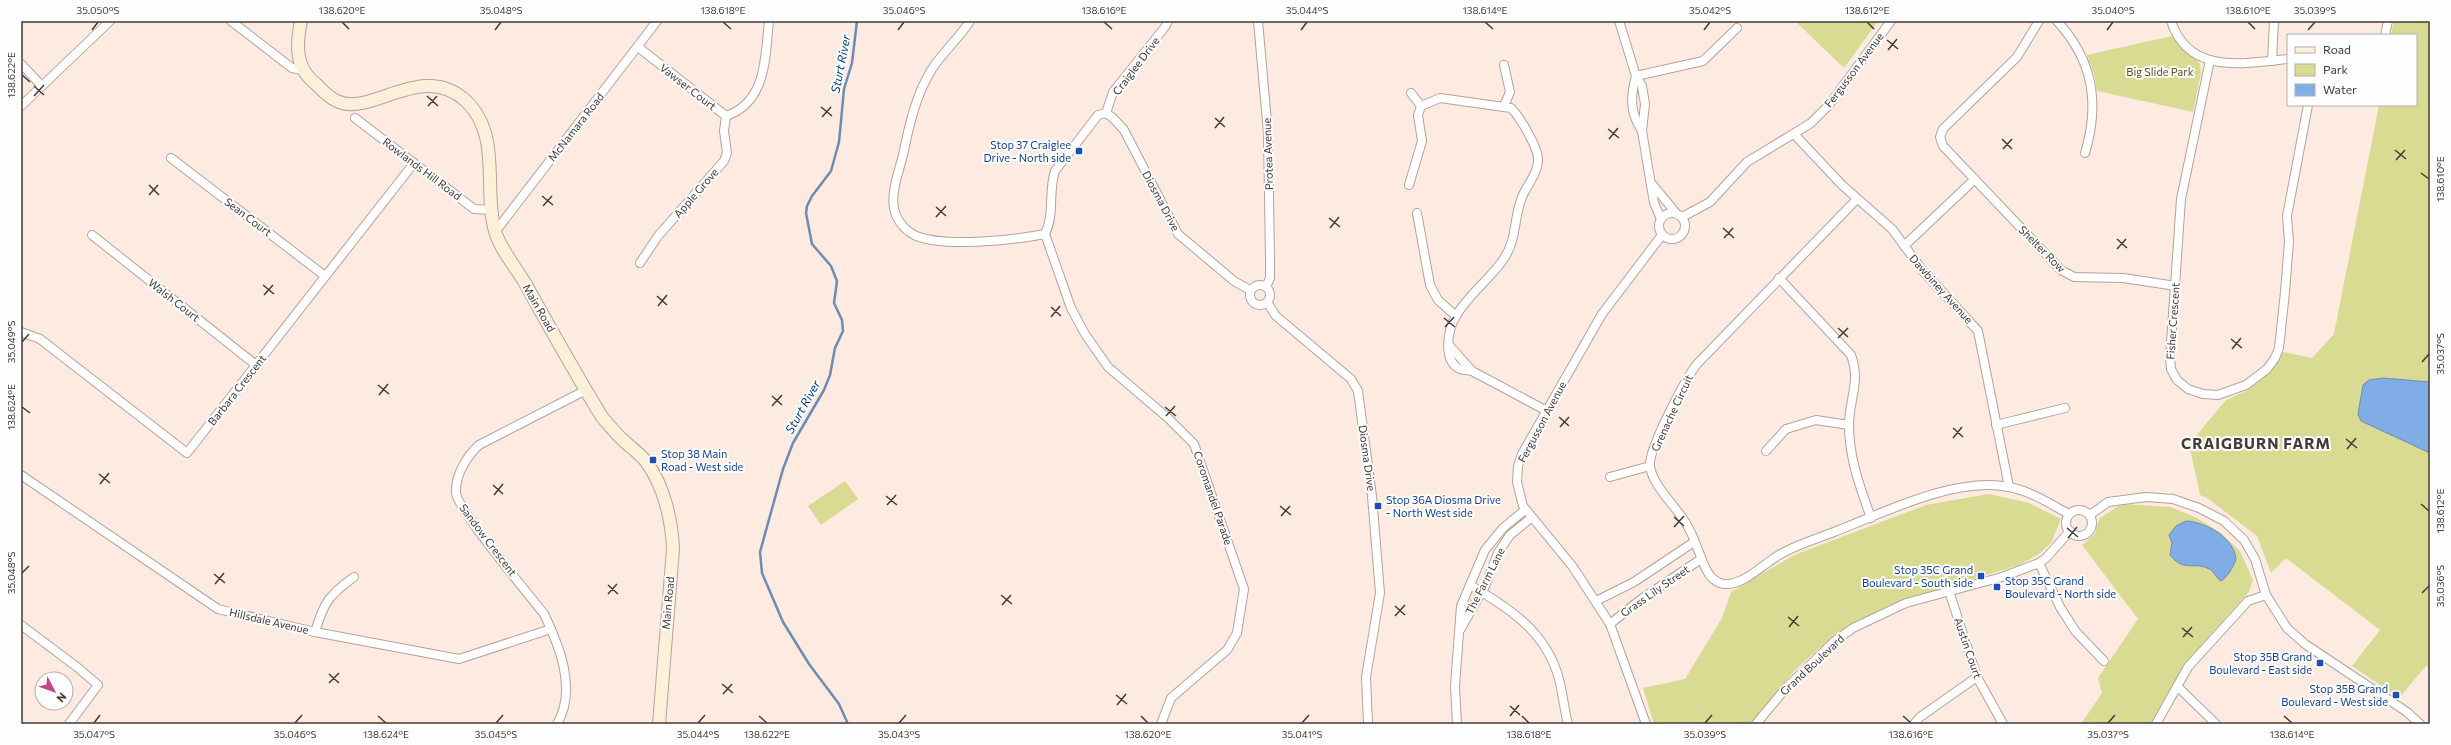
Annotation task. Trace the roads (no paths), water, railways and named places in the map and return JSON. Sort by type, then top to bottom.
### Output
[{"type":"main road","points":[[301,21],[298,51],[302,70]]},
{"type":"main road","name":"Main Road","points":[[302,70],[310,80],[338,102],[354,104],[426,86],[449,90],[462,97],[473,107],[488,139],[492,210],[495,232],[586,390],[612,429],[647,463],[655,476],[670,522],[673,549],[659,724]]},
{"type":"street","points":[[21,106],[110,21]]},
{"type":"street","points":[[232,21],[292,68],[302,70]]},
{"type":"street","name":"McNamara Road","points":[[495,232],[657,21]]},
{"type":"street","name":"Vawser Court","points":[[638,47],[726,116],[738,112],[760,87],[769,21]]},
{"type":"street","points":[[970,21],[932,68],[923,86],[908,131],[893,196],[894,209],[905,229],[927,239],[949,241],[1017,239],[1045,234],[1050,223],[1051,181],[1055,171],[1098,115],[1106,113]]},
{"type":"street","name":"Craiglee Drive","points":[[1106,113],[1113,92],[1165,27],[1168,21]]},
{"type":"street","name":"Protea Avenue","points":[[1258,21],[1268,133],[1270,278],[1266,287]]},
{"type":"street","points":[[1619,21],[1636,76],[1642,86],[1644,98],[1642,131],[1654,202],[1661,219]]},
{"type":"street","name":"Fergusson Avenue","points":[[1679,215],[1710,202],[1747,162],[1811,123],[1829,105],[1891,21]]},
{"type":"street","name":"Shelter Row","points":[[2039,21],[2017,57],[1943,129],[1940,137],[1943,146],[2061,270],[2074,277],[2123,278],[2176,286]]},
{"type":"street","points":[[2057,21],[2076,47],[2087,66],[2094,107],[2091,134],[2085,153]]},
{"type":"street","points":[[2171,21],[2177,34],[2188,46],[2210,60],[2241,65],[2287,59]]},
{"type":"street","points":[[2272,61],[2274,21]]},
{"type":"street","points":[[2385,34],[2388,21]]},
{"type":"street","points":[[1636,76],[1703,61],[1737,28]]},
{"type":"street","name":"Fisher Crescent","points":[[2210,60],[2181,199],[2170,357],[2171,369],[2177,380],[2188,389],[2203,394],[2218,395],[2246,385],[2267,369],[2275,358],[2279,348],[2288,242],[2287,216],[2308,106]]},
{"type":"street","points":[[21,64],[42,86]]},
{"type":"street","points":[[1504,64],[1510,92],[1504,106]]},
{"type":"street","points":[[1636,76],[1632,90],[1631,108],[1634,120],[1642,131]]},
{"type":"street","points":[[1411,93],[1421,106]]},
{"type":"street","points":[[1410,185],[1422,141],[1418,115],[1421,106],[1440,98],[1504,106],[1516,113],[1536,150],[1538,160],[1535,173],[1522,198],[1515,237],[1503,260],[1456,316],[1450,332],[1449,345],[1452,362],[1460,369],[1472,371],[1547,411]]},
{"type":"street","name":"Diosma Drive","points":[[1106,113],[1124,130],[1178,234],[1234,281],[1250,290]]},
{"type":"street","name":"Apple Grove","points":[[640,263],[658,236],[724,160],[727,153],[724,131],[726,116]]},
{"type":"street","name":"Rowlands Hill Road","points":[[355,118],[474,209],[492,210]]},
{"type":"street","name":"Dawbiney Avenue","points":[[1794,134],[1857,199],[1892,229],[1923,271],[1978,331],[2009,487]]},
{"type":"street","name":"Sean Court","points":[[171,158],[326,276]]},
{"type":"street","name":"Barbara Crescent","points":[[21,332],[40,339],[187,453],[414,163]]},
{"type":"street","points":[[1904,246],[1975,179]]},
{"type":"street","points":[[1652,183],[1666,204],[1679,215],[1684,230],[1679,237],[1670,239],[1662,235],[1659,225],[1661,219],[1667,213],[1679,215]]},
{"type":"street","name":"Grenache Circuit","points":[[1857,199],[1779,278],[1687,377],[1656,445],[1650,466],[1657,483],[1688,526],[1701,559],[1711,578],[1723,584],[1732,584],[1780,554],[1940,492],[1960,487],[1992,485],[2009,487],[2034,496],[2069,514]]},
{"type":"street","points":[[1417,213],[1430,285],[1438,300],[1456,316]]},
{"type":"street","name":"Coromandel Parade","points":[[1045,234],[1071,308],[1084,334],[1108,367],[1168,418],[1194,444],[1244,589],[1237,633],[1227,650],[1171,698],[1161,724]]},
{"type":"street","name":"Walsh Court","points":[[92,235],[256,365]]},
{"type":"street","name":"Fergusson Avenue","points":[[1646,724],[1610,624],[1573,567],[1525,510],[1519,496],[1518,466],[1522,454],[1609,303],[1662,235]]},
{"type":"street","points":[[1779,278],[1851,355],[1856,368],[1856,378],[1849,425],[1850,455],[1871,518]]},
{"type":"street","points":[[1256,286],[1266,287],[1270,292],[1267,302],[1262,306],[1252,303],[1249,297],[1250,290],[1256,286]]},
{"type":"street","name":"Diosma Drive","points":[[1267,302],[1276,316],[1351,378],[1358,390],[1372,496],[1380,593],[1366,677],[1368,724]]},
{"type":"street","name":"Sandow Crescent","points":[[557,724],[566,693],[565,671],[551,629],[544,614],[466,514],[456,493],[467,456],[479,445],[586,390]]},
{"type":"street","points":[[1996,425],[2065,408]]},
{"type":"street","points":[[1766,451],[1786,429],[1816,420],[1849,425]]},
{"type":"street","points":[[1610,477],[1650,466]]},
{"type":"street","name":"Hillsdale Avenue","points":[[21,475],[218,609],[315,632],[459,659],[551,629]]},
{"type":"street","points":[[2090,515],[2108,502],[2146,497],[2173,499],[2199,508],[2224,521],[2244,540],[2255,559],[2266,595],[2287,628],[2305,644],[2407,712],[2420,724]]},
{"type":"street","name":"The Farm Lane","points":[[1457,724],[1455,686],[1461,606],[1485,550],[1493,538],[1525,510]]},
{"type":"street","points":[[2080,510],[2090,515],[2092,528],[2086,534],[2077,536],[2070,531],[2066,521],[2069,514],[2080,510]]},
{"type":"street","name":"The Farm Lane","points":[[1459,631],[1481,592],[1498,553],[1510,535],[1531,518]]},
{"type":"street","name":"Grand Boulevard","points":[[1756,724],[1786,688],[1835,641],[1853,628],[1906,603],[2002,577],[2039,563],[2046,558],[2070,531]]},
{"type":"street","name":"Grass Lily Street","points":[[1596,602],[1634,582],[1694,542]]},
{"type":"street","name":"Grass Lily Street","points":[[1610,624],[1640,600],[1701,559]]},
{"type":"street","points":[[2039,563],[2060,607],[2076,632],[2104,661]]},
{"type":"street","points":[[315,632],[320,613],[332,594],[354,578]]},
{"type":"street","points":[[1470,585],[1513,611],[1530,626],[1544,643],[1553,659],[1568,724]]},
{"type":"street","name":"Austin Court","points":[[1949,591],[1977,677],[2002,724]]},
{"type":"street","points":[[2156,724],[2188,667],[2248,601],[2266,595]]},
{"type":"street","points":[[21,625],[77,667],[98,685],[69,724]]},
{"type":"street","points":[[1914,724],[1920,717],[1977,677]]},
{"type":"street","points":[[2177,686],[2216,724]]},
{"type":"water","points":[[2383,378],[2430,382],[2430,453],[2361,421],[2358,414],[2363,385],[2369,380]]},
{"type":"water","points":[[2186,521],[2202,524],[2210,528],[2225,538],[2231,545],[2236,560],[2232,569],[2221,581],[2209,569],[2202,566],[2184,565],[2179,563],[2170,555],[2172,543],[2169,535],[2176,526]]},
{"type":"waterway","name":"Sturt River","points":[[848,724],[839,704],[809,664],[783,622],[762,573],[760,552],[783,469],[793,443],[824,390],[830,375],[835,348],[843,331],[842,320],[834,303],[837,281],[831,266],[812,244],[806,213],[807,206],[812,196],[831,171],[839,142],[844,89],[852,63],[857,21]]},
{"type":"place","name":"Stop 37 Craiglee Drive - North side","points":[[1079,151]]},
{"type":"place","name":"Stop 38 Main Road - West side","points":[[653,460]]},
{"type":"place","name":"Stop 36A Diosma Drive - North West side","points":[[1378,506]]},
{"type":"place","name":"Stop 35C Grand Boulevard - South side","points":[[1981,576]]},
{"type":"place","name":"Stop 35C Grand Boulevard - North side","points":[[1997,587]]},
{"type":"place","name":"Stop 35B Grand Boulevard - East side","points":[[2320,663]]},
{"type":"place","name":"Stop 35B Grand Boulevard - West side","points":[[2396,695]]},
{"type":"district","name":"CRAIGBURN FARM","points":[[2256,444]]},
{"type":"park label","name":"Big Slide Park","points":[[2160,72]]}]
